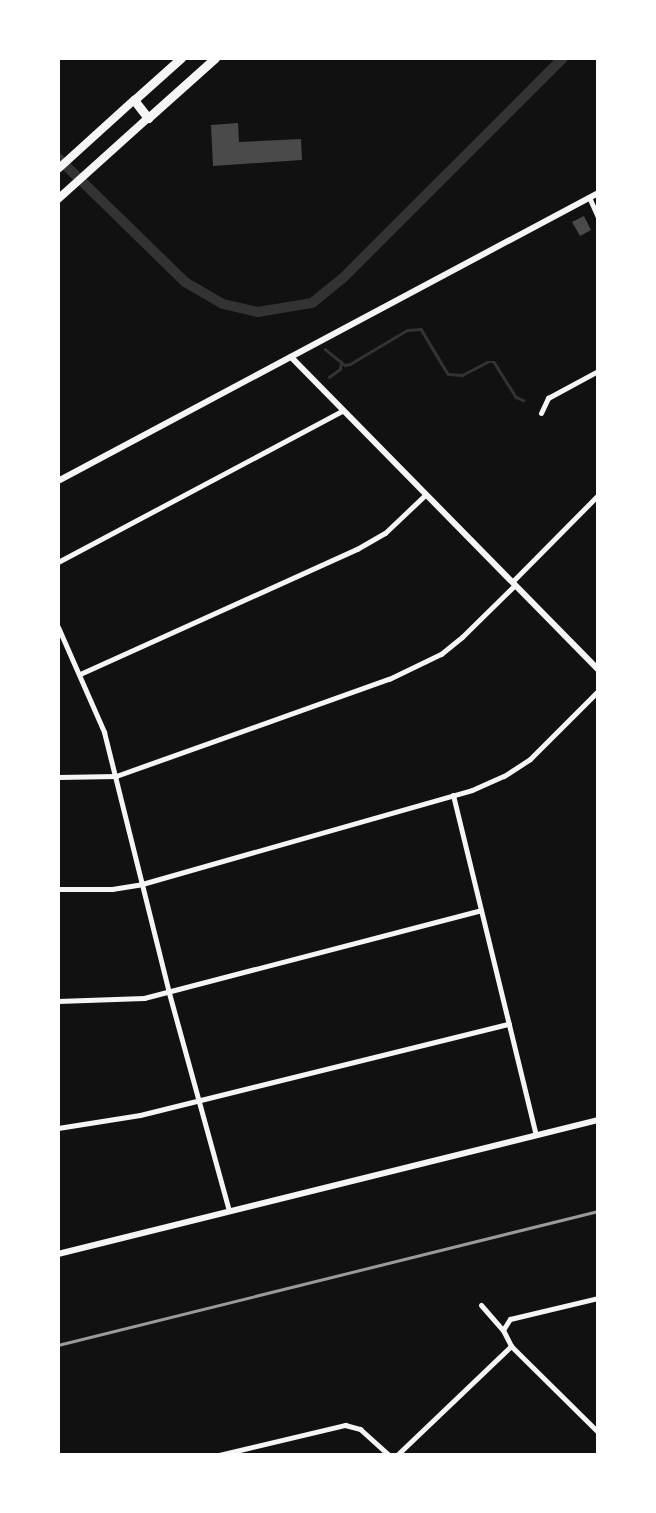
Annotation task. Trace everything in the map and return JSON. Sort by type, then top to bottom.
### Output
[{"type":"highway","points":[[58,169],[181,58]]},
{"type":"highway","points":[[58,200],[215,58]]},
{"type":"highway","points":[[134,100],[148,118]]},
{"type":"street","points":[[58,481],[598,192]]},
{"type":"street","points":[[589,197],[598,217]]},
{"type":"street","points":[[291,357],[598,669]]},
{"type":"street","points":[[541,413],[548,398],[598,371]]},
{"type":"street","points":[[58,562],[342,411]]},
{"type":"street","points":[[80,674],[357,549],[385,533],[425,495]]},
{"type":"street","points":[[58,777],[116,776],[388,679],[419,665],[462,637],[598,495]]},
{"type":"street","points":[[58,627],[104,732],[169,993],[229,1212]]},
{"type":"street","points":[[58,889],[113,889],[142,884],[493,782],[514,771],[598,691]]},
{"type":"street","points":[[453,795],[536,1135]]},
{"type":"street","points":[[58,1001],[131,1000],[169,993],[481,910]]},
{"type":"street","points":[[58,1128],[140,1115],[509,1024]]},
{"type":"street","points":[[58,1254],[598,1120]]},
{"type":"street","points":[[503,1330],[510,1320],[598,1298]]},
{"type":"street","points":[[481,1305],[503,1330],[511,1346],[598,1432]]},
{"type":"street","points":[[397,1455],[511,1346]]},
{"type":"street","points":[[219,1455],[345,1425],[360,1429],[389,1455]]},
{"type":"building","points":[[238,123],[239,142],[301,139],[302,160],[213,166],[211,125]]},
{"type":"building","points":[[584,216],[591,230],[580,236],[572,222]]},
{"type":"waterway","points":[[58,158],[185,282],[223,304],[258,312],[312,303],[343,278],[563,58]]},
{"type":"waterway","points":[[325,349],[345,365],[350,364],[407,330],[421,329],[448,374],[462,375],[487,362],[494,362],[516,397],[523,400]]},
{"type":"waterway","points":[[329,377],[340,369],[341,362]]},
{"type":"railway","points":[[58,1345],[598,1211]]}]
